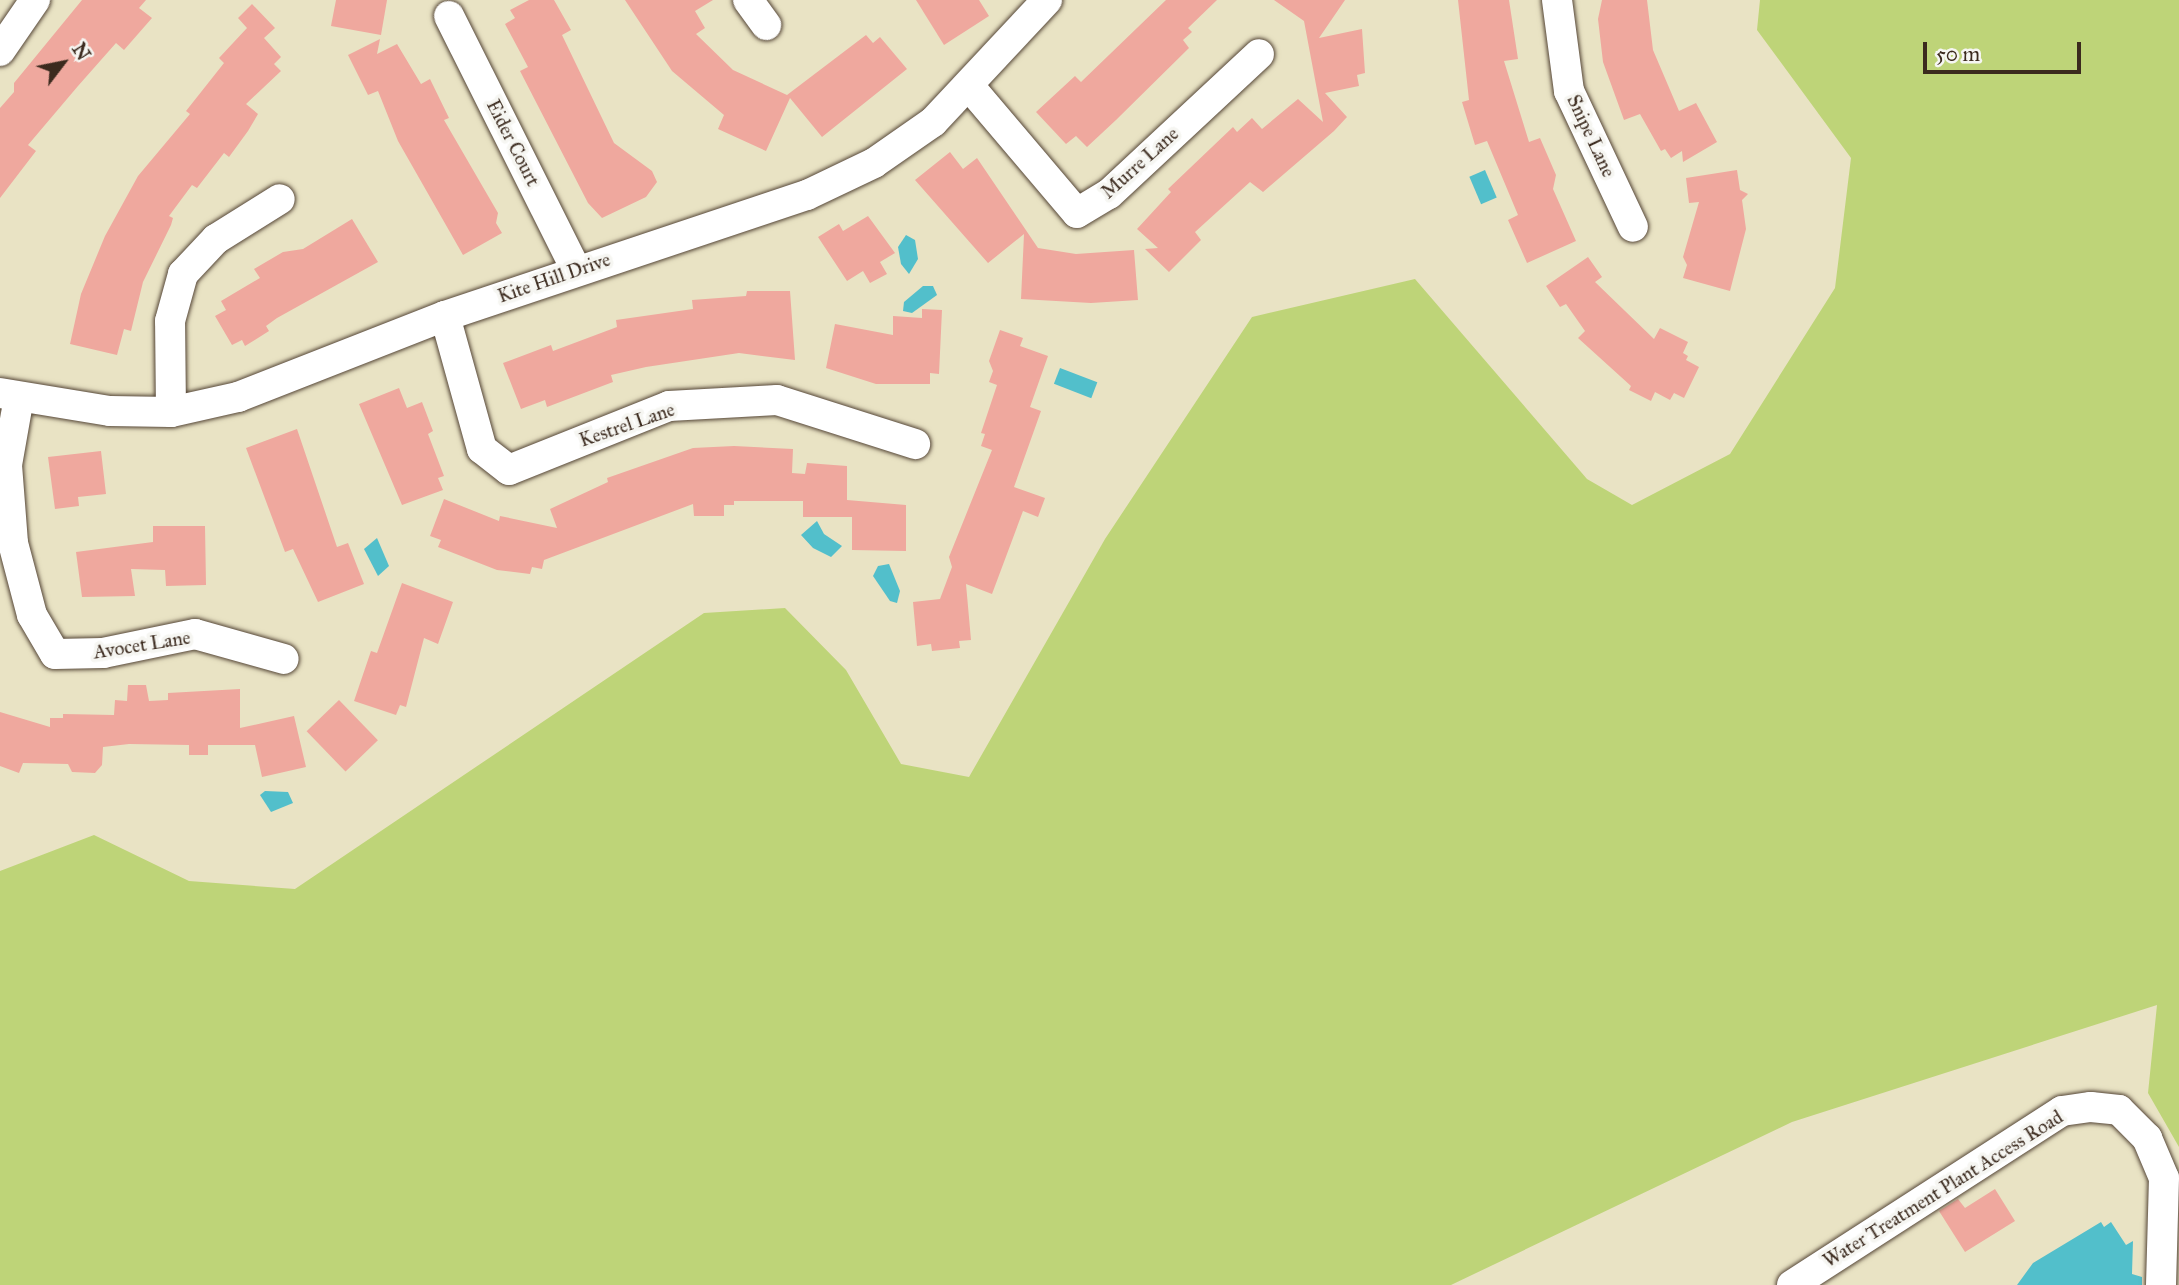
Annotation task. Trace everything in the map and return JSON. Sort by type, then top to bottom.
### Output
[{"type":"street","points":[[0,51],[35,0]]},
{"type":"street","points":[[748,0],[766,25]]},
{"type":"street","name":"Kite Hill Drive","points":[[10,395],[110,411],[171,412],[238,397],[445,316],[807,195],[874,163],[933,122],[970,87],[1047,0]]},
{"type":"street","name":"Snipe Lane","points":[[1557,0],[1569,91],[1633,227]]},
{"type":"street","name":"Eider Court","points":[[449,16],[576,270]]},
{"type":"street","name":"Murre Lane","points":[[970,87],[1077,213],[1109,194],[1259,54]]},
{"type":"street","points":[[171,412],[170,321],[183,274],[216,239],[280,199]]},
{"type":"street","name":"Kestrel Lane","points":[[445,316],[482,449],[509,470],[669,406],[777,400],[915,444]]},
{"type":"street","name":"Avocet Lane","points":[[10,395],[7,465],[13,543],[32,615],[55,654],[103,653],[195,634],[284,659]]},
{"type":"street","name":"Water Treatment Plant Access Road","points":[[1792,1285],[2062,1111],[2091,1107],[2119,1110],[2147,1138],[2164,1178],[2161,1285]]},
{"type":"green space","points":[[1760,0],[2179,0],[2179,1147],[2148,1093],[2157,1005],[1792,1122],[1451,1285],[0,1285],[0,871],[94,835],[189,881],[295,889],[704,613],[785,608],[846,670],[901,764],[969,777],[1105,539],[1252,317],[1415,279],[1587,479],[1632,505],[1730,454],[1835,288],[1851,158],[1757,30]]},
{"type":"water","points":[[1485,170],[1497,198],[1481,204],[1469,177]]},
{"type":"water","points":[[906,235],[915,240],[918,259],[909,274],[901,264],[898,247]]},
{"type":"water","points":[[923,286],[933,286],[937,295],[912,313],[903,311],[904,302]]},
{"type":"water","points":[[1060,368],[1097,382],[1091,398],[1054,384]]},
{"type":"water","points":[[817,521],[824,534],[842,546],[831,557],[813,548],[801,535]]},
{"type":"water","points":[[377,538],[389,566],[378,576],[364,549]]},
{"type":"water","points":[[889,564],[900,591],[897,603],[890,601],[873,576],[878,566]]},
{"type":"water","points":[[265,791],[288,792],[293,803],[271,812],[260,795]]},
{"type":"water","points":[[2101,1222],[2104,1227],[2111,1222],[2126,1245],[2133,1241],[2132,1274],[2142,1277],[2142,1285],[2017,1285],[2033,1263]]},
{"type":"building","points":[[82,0],[146,0],[139,8],[152,18],[124,50],[116,43],[28,145],[36,151],[0,198],[0,108],[14,92],[14,83]]},
{"type":"building","points":[[336,0],[387,0],[381,35],[331,26]]},
{"type":"building","points":[[529,0],[554,0],[571,30],[562,35],[614,143],[652,171],[657,182],[646,197],[602,218],[588,203],[520,71],[528,67],[505,24],[515,18],[510,10]]},
{"type":"building","points":[[625,0],[713,0],[695,11],[705,28],[696,34],[733,70],[787,95],[866,35],[873,43],[880,37],[907,69],[822,137],[790,98],[766,151],[718,129],[724,115],[672,71]]},
{"type":"building","points":[[916,0],[979,0],[989,16],[944,45]]},
{"type":"building","points":[[1166,0],[1217,0],[1188,28],[1192,32],[1183,40],[1189,48],[1116,120],[1087,147],[1076,136],[1066,144],[1036,112],[1075,76],[1081,82]]},
{"type":"building","points":[[1274,0],[1345,0],[1319,38],[1362,29],[1365,73],[1357,75],[1359,86],[1325,93],[1347,117],[1334,131],[1263,192],[1250,182],[1195,232],[1201,240],[1169,272],[1145,249],[1158,248],[1137,229],[1171,192],[1168,189],[1233,127],[1237,132],[1252,118],[1262,129],[1298,99],[1323,122],[1304,21]]},
{"type":"building","points":[[1458,0],[1509,0],[1518,59],[1504,61],[1529,142],[1540,138],[1556,175],[1553,189],[1576,241],[1527,263],[1508,220],[1518,215],[1487,141],[1475,145],[1462,102],[1469,100]]},
{"type":"building","points":[[1602,0],[1647,0],[1653,50],[1679,111],[1696,103],[1717,142],[1683,162],[1682,151],[1671,158],[1665,149],[1661,151],[1640,114],[1624,120],[1603,62],[1598,19]]},
{"type":"building","points":[[252,4],[275,28],[264,38],[281,57],[274,64],[281,71],[246,104],[258,114],[229,157],[224,153],[197,188],[192,185],[169,216],[173,218],[171,225],[143,282],[131,331],[124,329],[117,355],[70,344],[81,294],[105,236],[138,176],[190,114],[186,111],[224,63],[219,58],[247,28],[238,18]]},
{"type":"building","points":[[380,39],[377,54],[397,44],[421,84],[430,79],[449,118],[444,120],[498,213],[496,223],[502,233],[463,255],[398,141],[378,91],[368,95],[348,55]]},
{"type":"building","points":[[950,152],[963,169],[977,158],[1038,248],[1076,254],[1134,250],[1138,300],[1091,303],[1021,299],[1024,234],[988,263],[915,180]]},
{"type":"building","points":[[1737,170],[1740,190],[1748,194],[1742,200],[1746,229],[1730,291],[1683,278],[1687,265],[1683,257],[1699,202],[1689,203],[1686,178]]},
{"type":"building","points":[[868,216],[895,253],[880,262],[887,274],[870,283],[863,271],[847,281],[818,237],[839,224],[843,231]]},
{"type":"building","points":[[352,219],[378,262],[277,318],[266,326],[269,331],[245,346],[242,340],[232,345],[215,316],[226,310],[221,301],[260,278],[254,269],[283,252],[303,249]]},
{"type":"building","points":[[1588,257],[1602,277],[1595,282],[1654,339],[1660,328],[1688,342],[1683,353],[1688,356],[1686,360],[1699,367],[1684,398],[1674,393],[1670,400],[1655,392],[1651,401],[1629,390],[1631,386],[1578,338],[1585,331],[1566,304],[1560,307],[1546,286]]},
{"type":"building","points":[[747,291],[790,291],[795,360],[739,353],[646,367],[611,375],[613,382],[547,407],[545,400],[521,409],[503,363],[551,345],[553,351],[617,327],[616,320],[693,309],[692,300],[746,296]]},
{"type":"building","points":[[922,309],[942,310],[939,374],[930,373],[930,384],[876,384],[826,368],[835,324],[893,335],[893,316],[922,318]]},
{"type":"building","points":[[1000,330],[1023,338],[1020,346],[1048,356],[1030,407],[1041,411],[1014,487],[1045,498],[1038,517],[1023,511],[992,594],[966,584],[971,640],[959,641],[960,648],[932,651],[931,644],[917,646],[913,602],[940,599],[952,567],[949,557],[992,450],[981,446],[985,434],[981,433],[997,385],[989,382],[993,371],[989,361]]},
{"type":"building","points":[[399,388],[407,408],[422,402],[433,431],[428,434],[444,476],[438,478],[443,490],[402,505],[359,404]]},
{"type":"building","points":[[297,429],[337,547],[348,543],[364,584],[318,602],[293,549],[285,552],[246,448]]},
{"type":"building","points":[[734,446],[793,449],[792,473],[805,474],[807,463],[847,466],[847,500],[906,505],[906,551],[852,550],[852,517],[803,517],[803,501],[734,501],[734,505],[724,505],[724,516],[694,516],[693,504],[544,560],[542,569],[532,567],[530,574],[497,570],[438,547],[441,540],[430,536],[444,499],[499,521],[500,516],[557,528],[550,509],[608,482],[607,478],[693,448]]},
{"type":"building","points":[[101,451],[106,494],[78,497],[79,506],[55,509],[48,457]]},
{"type":"building","points":[[153,526],[205,526],[206,585],[166,586],[165,570],[131,569],[135,596],[82,597],[76,552],[153,542]]},
{"type":"building","points":[[402,583],[453,602],[438,644],[424,638],[406,707],[400,705],[396,715],[354,701],[371,651],[377,653]]},
{"type":"building","points":[[128,685],[146,685],[149,701],[168,700],[168,693],[240,689],[240,728],[294,716],[306,767],[262,777],[255,745],[208,745],[208,755],[189,755],[189,745],[129,744],[103,747],[102,765],[95,773],[72,772],[68,764],[23,763],[19,773],[0,766],[0,712],[50,727],[50,718],[63,718],[63,714],[114,715],[115,700],[127,701]]},
{"type":"building","points":[[339,700],[378,740],[346,772],[307,731]]},
{"type":"building","points":[[1995,1189],[2015,1221],[1965,1252],[1939,1211],[1958,1199],[1965,1208]]}]
